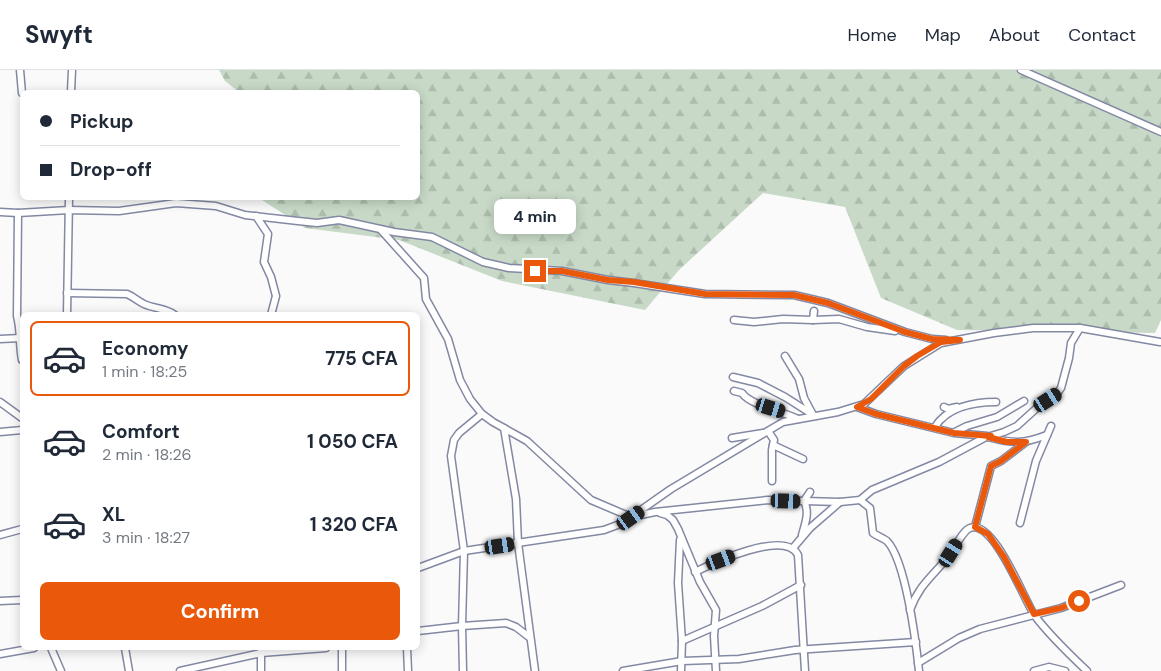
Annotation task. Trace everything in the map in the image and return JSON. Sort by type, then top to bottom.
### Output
[{"type":"street","points":[[20,70],[22,90]]},
{"type":"street","points":[[71,90],[72,70]]},
{"type":"street","points":[[1021,70],[1161,132]]},
{"type":"street","points":[[67,312],[70,200]]},
{"type":"street","points":[[0,212],[18,214],[69,210],[119,211],[176,203],[216,206],[245,215],[318,223],[339,220],[381,230],[432,237],[483,262],[509,268],[562,271],[608,280],[634,282],[705,294],[794,295],[828,303],[905,332],[932,339],[960,340]]},
{"type":"street","points":[[18,214],[19,252],[16,316],[20,328]]},
{"type":"street","points":[[256,216],[268,234],[264,262],[271,277],[276,296],[272,312]]},
{"type":"street","points":[[381,230],[424,278],[426,299],[448,339],[460,380],[470,399],[482,414],[527,441],[591,500],[631,518],[655,512],[768,500],[840,502],[860,500],[872,490],[1017,426],[1039,406],[1060,391],[1072,343],[1080,328]]},
{"type":"street","points":[[67,293],[127,294],[144,304],[169,312]]},
{"type":"street","points":[[813,320],[814,311]]},
{"type":"street","points":[[734,320],[754,322],[783,319],[813,320],[838,318],[867,327],[905,332]]},
{"type":"street","points":[[420,567],[464,551],[604,530],[620,524],[671,489],[783,422],[857,407],[871,399],[904,366],[941,342],[1023,330],[1080,328],[1161,342]]},
{"type":"street","points":[[0,339],[20,338]]},
{"type":"street","points":[[785,356],[799,379],[804,398],[814,415]]},
{"type":"street","points":[[733,377],[758,383],[786,397],[814,415]]},
{"type":"street","points":[[734,391],[742,393],[744,397],[758,404],[784,412],[798,419]]},
{"type":"street","points":[[954,433],[968,426],[997,417],[1024,401]]},
{"type":"street","points":[[0,402],[20,417]]},
{"type":"street","points":[[935,427],[942,417],[967,405],[976,402],[996,402]]},
{"type":"street","points":[[944,407],[950,409],[967,405]]},
{"type":"street","points":[[857,407],[876,414],[954,433],[989,437],[1007,442],[1026,442]]},
{"type":"street","points":[[463,671],[464,551],[451,456],[454,440],[482,414]]},
{"type":"street","points":[[1020,523],[1036,461],[1051,426]]},
{"type":"street","points":[[504,428],[516,499],[518,543],[535,671]]},
{"type":"street","points":[[0,432],[20,430]]},
{"type":"street","points":[[732,438],[767,432]]},
{"type":"street","points":[[767,432],[774,440],[772,481]]},
{"type":"street","points":[[975,527],[991,466],[1001,461],[1026,442],[1048,434]]},
{"type":"street","points":[[773,445],[803,459]]},
{"type":"street","points":[[804,501],[810,492]]},
{"type":"street","points":[[860,500],[870,508],[874,533],[886,541],[896,557],[910,610],[919,671]]},
{"type":"street","points":[[801,538],[807,515],[804,501]]},
{"type":"street","points":[[793,548],[810,528],[840,502]]},
{"type":"street","points":[[655,512],[667,515],[673,520],[695,572],[716,610],[716,671]]},
{"type":"street","points":[[910,610],[914,598],[930,575],[951,553],[966,530],[970,527],[975,527],[988,534],[1004,557],[1034,614],[1063,647],[1088,671]]},
{"type":"street","points":[[0,535],[20,530]]},
{"type":"street","points":[[680,537],[678,583],[682,641],[681,671]]},
{"type":"street","points":[[695,572],[746,551],[784,545],[793,548],[798,554],[805,671]]},
{"type":"street","points":[[682,641],[762,606],[801,585]]},
{"type":"street","points":[[918,663],[959,638],[980,629],[1061,608],[1121,585]]},
{"type":"street","points":[[0,602],[20,600]]},
{"type":"street","points":[[420,631],[506,623],[516,627],[529,637]]},
{"type":"street","points":[[623,671],[682,661],[715,661],[804,649],[916,642]]},
{"type":"street","points":[[0,654],[23,650]]},
{"type":"street","points":[[52,650],[61,671]]},
{"type":"street","points":[[125,650],[129,671]]},
{"type":"street","points":[[180,671],[261,650],[260,671]]},
{"type":"street","points":[[342,650],[342,671]]},
{"type":"street","points":[[406,650],[408,671]]},
{"type":"street","points":[[1034,671],[1049,667],[1065,671]]},
{"type":"green space","points":[[219,70],[1161,70],[1161,320],[1155,333],[957,330],[881,298],[845,207],[763,193],[679,270],[645,310],[502,281],[399,240],[305,228],[262,200],[420,200],[420,90],[236,90],[225,81]]},
{"type":"route","points":[[535,271],[562,271],[608,280],[634,282],[654,287],[705,294],[794,295],[828,303],[905,332],[932,339],[960,340],[941,342],[917,356],[884,384],[871,399],[857,407],[876,414],[954,433],[991,436],[988,437],[1007,442],[1026,442],[1001,461],[991,466],[975,527],[988,534],[1004,557],[1034,614],[1061,608],[1079,601]]}]
